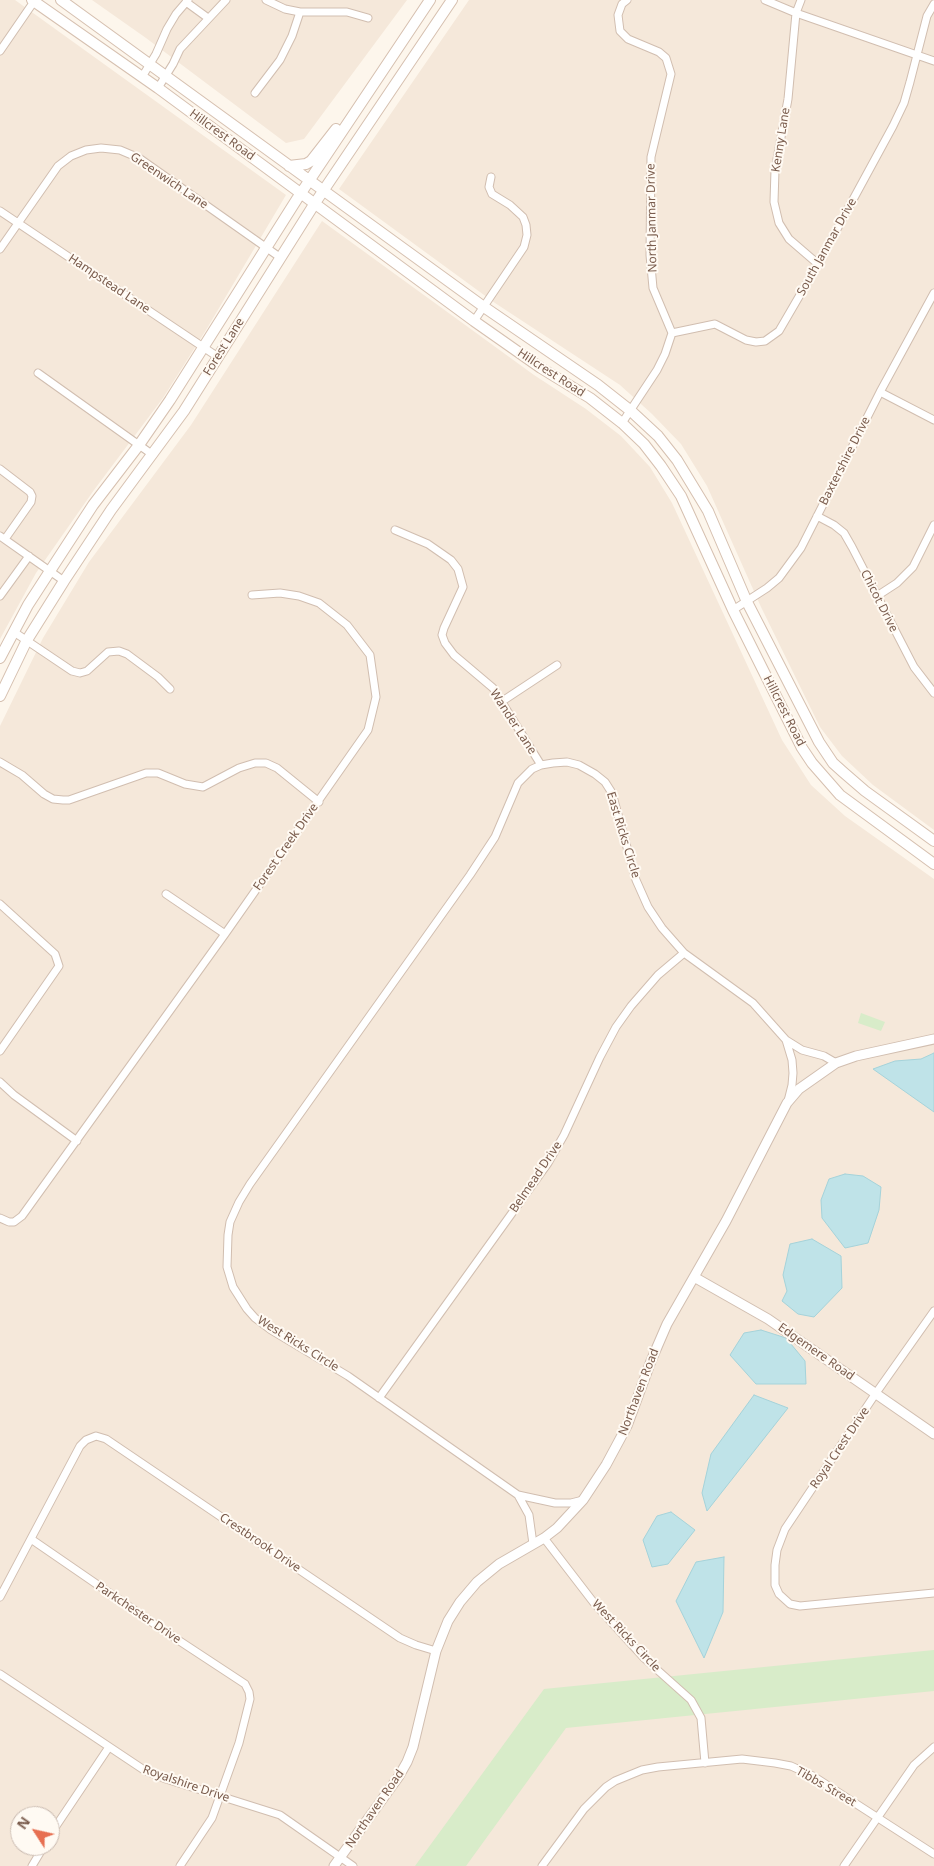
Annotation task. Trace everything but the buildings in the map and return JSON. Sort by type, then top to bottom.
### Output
[{"type":"main road","name":"Hillcrest Road","points":[[33,0],[301,192],[474,321],[541,368],[590,398],[622,423],[644,444],[681,496],[733,610],[802,748],[819,773],[840,795],[934,864]]},
{"type":"main road","name":"Hillcrest Road","points":[[61,0],[484,307],[598,385],[631,411],[658,436],[677,460],[708,511],[747,602],[819,742],[833,763],[865,791],[934,841]]},
{"type":"main road","name":"Forest Lane","points":[[0,658],[50,571],[93,505],[139,445],[203,348],[301,192],[430,0]]},
{"type":"main road","name":"Forest Lane","points":[[0,696],[27,640],[64,580],[111,510],[184,411],[315,203],[452,0]]},
{"type":"main road","points":[[422,12],[437,22]]},
{"type":"main road","points":[[290,166],[306,164],[311,161],[342,120],[360,106]]},
{"type":"street","points":[[0,51],[33,0]]},
{"type":"street","points":[[158,88],[173,64],[180,48],[226,0]]},
{"type":"street","points":[[266,0],[285,9],[300,12],[347,12],[368,18]]},
{"type":"street","name":"North Janmar Drive","points":[[627,0],[622,4],[618,15],[620,31],[628,39],[659,52],[666,58],[671,74],[651,157],[650,255],[653,288],[672,333]]},
{"type":"street","points":[[765,0],[796,13],[934,61]]},
{"type":"street","name":"Kenny Lane","points":[[801,0],[796,13],[788,99],[775,177],[774,202],[780,223],[789,239],[818,264]]},
{"type":"street","points":[[142,77],[161,44],[167,29],[187,1],[208,18]]},
{"type":"street","name":"South Janmar Drive","points":[[672,333],[715,324],[746,340],[756,342],[765,341],[779,331],[786,322],[818,264],[904,103],[927,16],[934,4]]},
{"type":"street","points":[[256,92],[280,60],[292,36],[300,12]]},
{"type":"street","name":"Greenwich Lane","points":[[0,249],[58,166],[71,156],[86,150],[101,148],[127,152],[139,158],[281,258]]},
{"type":"street","points":[[474,321],[524,247],[527,235],[523,217],[510,205],[492,194],[489,186],[491,177]]},
{"type":"street","name":"Hampstead Lane","points":[[0,211],[218,357]]},
{"type":"street","name":"Baxtershire Drive","points":[[733,610],[779,578],[801,548],[880,392],[934,293]]},
{"type":"street","points":[[622,423],[657,370],[672,333]]},
{"type":"street","points":[[38,373],[153,455]]},
{"type":"street","points":[[880,392],[934,420]]},
{"type":"street","points":[[0,469],[30,492],[32,496],[31,502],[3,537],[64,580]]},
{"type":"street","name":"Chicot Drive","points":[[817,516],[834,525],[844,534],[852,546],[914,667],[934,694]]},
{"type":"street","points":[[877,596],[897,583],[913,566],[934,525]]},
{"type":"street","name":"Wander Lane","points":[[395,530],[428,544],[451,560],[458,569],[463,587],[442,634],[445,643],[454,655],[493,688],[541,765]]},
{"type":"street","points":[[0,596],[29,556]]},
{"type":"street","name":"Forest Creek Drive","points":[[0,1218],[8,1222],[19,1220],[225,934],[368,730],[376,697],[370,656],[348,625],[319,603],[299,596],[290,594],[252,595]]},
{"type":"street","points":[[14,632],[72,671],[80,673],[87,671],[108,652],[119,651],[128,654],[158,677],[170,689]]},
{"type":"street","points":[[501,702],[557,665]]},
{"type":"street","points":[[0,762],[22,775],[44,794],[53,799],[63,800],[69,800],[146,773],[158,773],[185,784],[203,786],[239,768],[255,763],[266,763],[277,768],[319,802]]},
{"type":"street","name":"East Ricks Circle","points":[[343,1054],[490,844],[518,783],[528,772],[541,765],[567,762],[579,765],[595,774],[605,782],[612,793],[636,880],[648,906],[662,928],[684,953],[753,1003],[786,1040],[802,1050],[824,1056],[836,1063]]},
{"type":"street","points":[[166,894],[225,934]]},
{"type":"street","points":[[0,904],[55,954],[59,966],[0,1051]]},
{"type":"street","name":"Belmead Drive","points":[[379,1398],[548,1163],[568,1127],[604,1049],[631,1006],[658,975],[684,953]]},
{"type":"street","name":"Northaven Road","points":[[334,1866],[407,1762],[413,1747],[436,1651],[448,1621],[468,1591],[499,1564],[544,1538],[557,1528],[583,1500],[599,1477],[627,1426],[657,1344],[730,1212],[787,1103],[810,1080],[836,1063],[856,1056],[934,1039]]},
{"type":"street","name":"East Ricks Circle","points":[[786,1040],[792,1060],[793,1073],[787,1103]]},
{"type":"street","name":"West Ricks Circle","points":[[343,1054],[239,1202],[230,1222],[228,1235],[227,1267],[233,1287],[247,1309],[255,1318],[271,1330],[327,1362],[518,1496],[530,1515],[533,1544]]},
{"type":"street","points":[[0,1082],[14,1096],[76,1141]]},
{"type":"street","name":"Edgemere Road","points":[[694,1278],[768,1319],[934,1434]]},
{"type":"street","name":"Royal Crest Drive","points":[[934,1312],[876,1393],[780,1539],[774,1565],[779,1594],[790,1604],[800,1606],[934,1593]]},
{"type":"street","name":"Crestbrook Drive","points":[[31,1539],[80,1446],[86,1440],[96,1436],[106,1439],[400,1638],[436,1651]]},
{"type":"street","name":"West Ricks Circle","points":[[518,1496],[555,1503],[570,1503],[583,1500]]},
{"type":"street","name":"West Ricks Circle","points":[[544,1538],[594,1603],[644,1658],[691,1700],[701,1718],[705,1763]]},
{"type":"street","points":[[0,1597],[31,1539]]},
{"type":"street","name":"Parkchester Drive","points":[[31,1539],[245,1684],[250,1692],[250,1699],[239,1743],[220,1796]]},
{"type":"street","name":"Royalshire Drive","points":[[1,1677],[144,1770],[166,1779],[284,1817],[353,1866]]},
{"type":"street","points":[[60,1820],[109,1747]]},
{"type":"street","points":[[844,1866],[914,1765],[934,1747]]},
{"type":"street","name":"Tibbs Street","points":[[705,1763],[742,1760],[775,1762],[790,1766],[830,1786],[934,1854]]},
{"type":"street","points":[[542,1866],[584,1809],[601,1792],[616,1781],[642,1770],[705,1763]]},
{"type":"street","points":[[180,1866],[212,1818],[220,1796]]},
{"type":"shaded area","points":[[0,0],[15,0],[286,195],[206,330],[163,398],[94,490],[36,573],[0,639]]},
{"type":"shaded area","points":[[92,0],[407,0],[304,139],[286,143]]},
{"type":"shaded area","points":[[469,0],[934,0],[934,830],[873,785],[842,756],[820,727],[761,607],[707,486],[681,444],[620,385],[495,303],[339,189]]},
{"type":"shaded area","points":[[322,221],[534,375],[586,409],[621,436],[650,467],[672,503],[782,740],[811,785],[845,816],[934,879],[934,1866],[0,1866],[0,726],[43,638],[89,562],[191,425]]},
{"type":"green space","points":[[861,1013],[885,1022],[881,1031],[858,1023]]},
{"type":"green space","points":[[934,1650],[934,1691],[566,1728],[466,1866],[415,1866],[544,1689]]},
{"type":"water","points":[[934,1053],[934,1112],[873,1069],[895,1061],[921,1059]]},
{"type":"water","points":[[845,1174],[863,1176],[881,1187],[879,1210],[868,1243],[845,1248],[822,1218],[821,1200],[829,1179]]},
{"type":"water","points":[[812,1239],[841,1256],[842,1288],[814,1317],[798,1314],[782,1301],[787,1291],[783,1275],[790,1244]]},
{"type":"water","points":[[761,1330],[786,1338],[805,1361],[806,1384],[756,1384],[730,1355],[744,1333]]},
{"type":"water","points":[[754,1395],[788,1408],[707,1511],[702,1493],[711,1454]]},
{"type":"water","points":[[671,1512],[695,1530],[668,1564],[652,1567],[643,1540],[657,1516]]},
{"type":"water","points":[[724,1557],[723,1612],[704,1658],[676,1601],[696,1562]]}]
